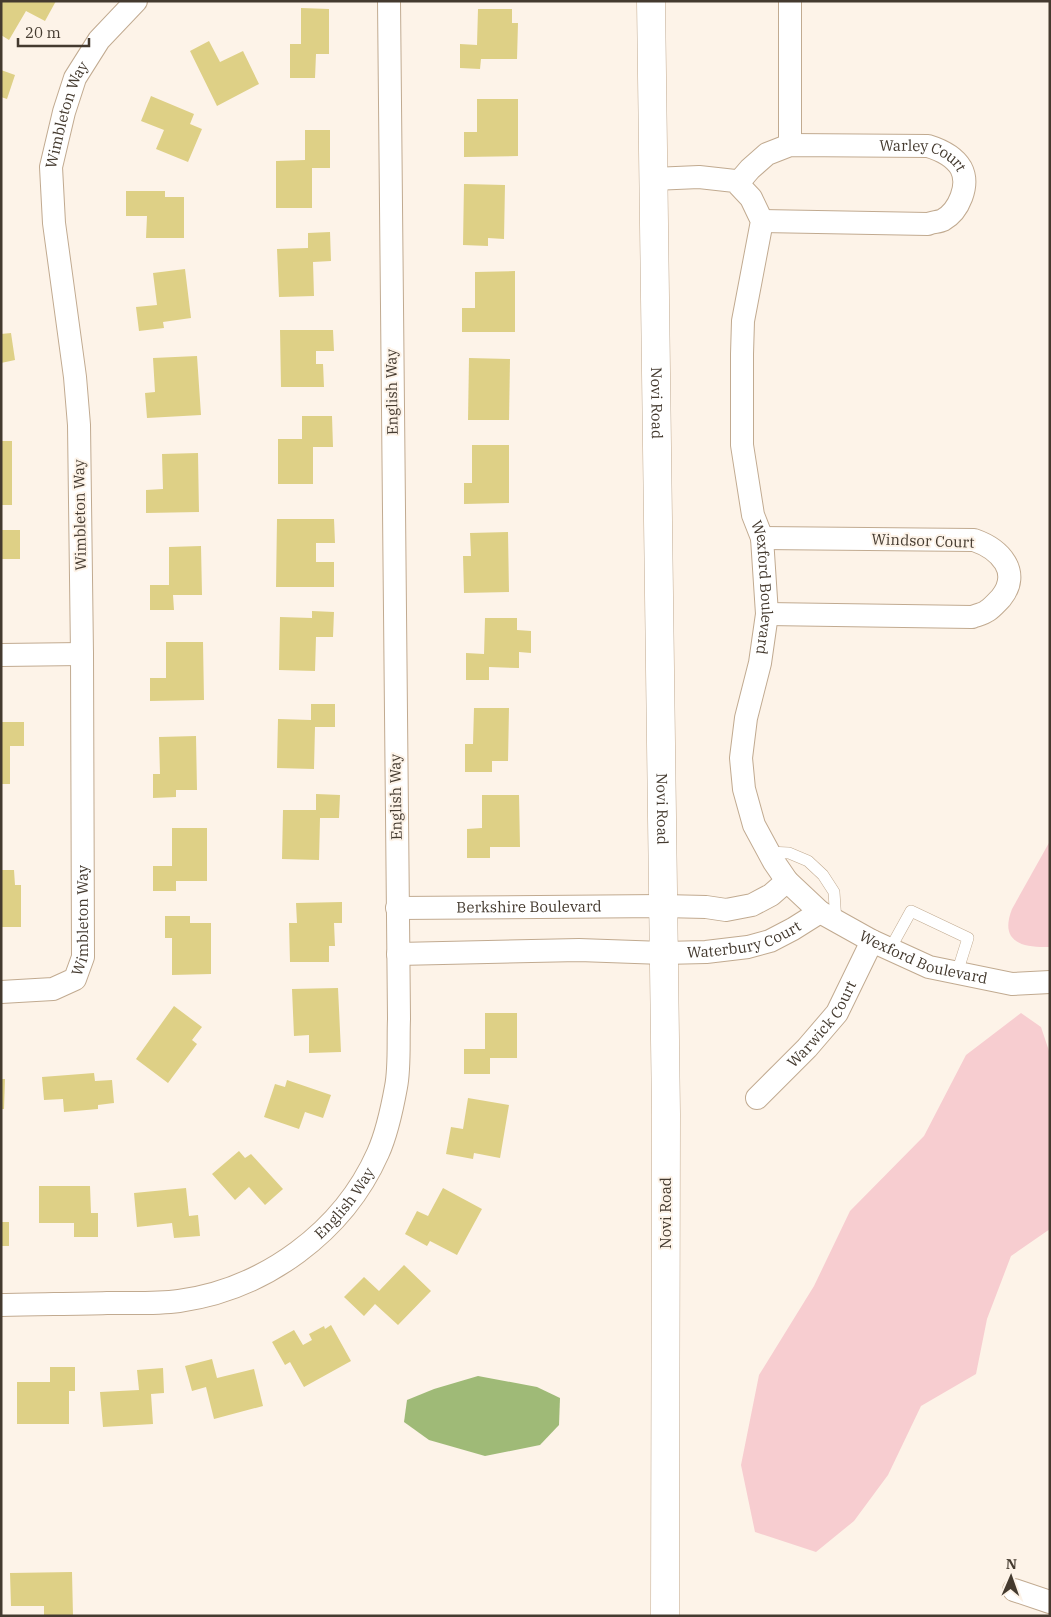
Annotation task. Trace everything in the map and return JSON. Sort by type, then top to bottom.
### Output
[{"type":"main road","name":"Novi Road","points":[[651,1],[666,1114],[666,1616]]},
{"type":"street","name":"Wimbleton Way","points":[[1,992],[54,989],[75,979],[83,957],[79,425],[54,223],[51,167],[64,112],[75,78],[99,40],[136,1]]},
{"type":"street","name":"English Way","points":[[1,1304],[152,1303],[180,1301],[207,1295],[240,1284],[292,1257],[330,1224],[359,1187],[378,1151],[385,1132],[397,1085],[399,1019],[389,1]]},
{"type":"street","points":[[738,184],[750,169],[767,154],[790,144],[790,1]]},
{"type":"street","name":"Warley Court","points":[[762,222],[928,224],[943,220],[954,210],[962,197],[965,183],[961,168],[943,151],[928,146],[790,144]]},
{"type":"street","points":[[653,179],[698,176],[735,181],[751,198],[762,222]]},
{"type":"street","name":"Wexford Boulevard","points":[[762,222],[743,321],[742,354],[742,445],[754,515],[762,538],[767,614],[760,663],[746,718],[742,758],[744,789],[754,825],[768,852],[787,881],[828,917],[928,967],[1012,984],[1050,982]]},
{"type":"street","name":"Windsor Court","points":[[762,538],[974,540],[987,544],[997,551],[1006,562],[1009,575],[1008,589],[999,601],[988,611],[972,616],[767,614]]},
{"type":"street","points":[[1,656],[82,654]]},
{"type":"street","name":"Waterbury Court","points":[[662,906],[706,907],[726,910],[752,905],[771,895],[787,881]]},
{"type":"street","name":"Berkshire Boulevard","points":[[397,908],[662,906]]},
{"type":"street","name":"Waterbury Court","points":[[663,953],[706,952],[748,947],[770,941],[794,929],[828,917]]},
{"type":"street","name":"Warwick Court","points":[[757,1098],[807,1048],[837,1013],[881,945]]},
{"type":"street","points":[[398,954],[579,950],[663,953]]},
{"type":"street","points":[[1014,1590],[1050,1602]]},
{"type":"lane","points":[[768,852],[789,853],[808,861],[822,875],[834,892],[828,917]]},
{"type":"lane","points":[[881,945],[911,911],[968,938],[957,973]]},
{"type":"shaded area","points":[[1050,841],[1050,947],[1030,946],[1016,941],[1011,936],[1009,920],[1012,909]]},
{"type":"shaded area","points":[[1021,1013],[1041,1027],[1050,1054],[1050,1229],[1011,1256],[987,1319],[976,1374],[921,1406],[888,1475],[854,1521],[816,1552],[755,1532],[741,1465],[759,1375],[814,1286],[850,1211],[924,1136],[966,1055]]},
{"type":"shaded area","points":[[478,1376],[537,1387],[560,1398],[559,1425],[540,1445],[485,1456],[429,1440],[404,1422],[407,1400],[434,1389]]},
{"type":"building","points":[[1,1],[56,1],[45,21],[26,11],[9,40],[1,35]]},
{"type":"building","points":[[301,8],[329,9],[329,54],[316,54],[315,78],[290,78],[290,44],[301,44]]},
{"type":"building","points":[[478,9],[512,9],[512,23],[518,23],[517,59],[481,59],[480,69],[460,68],[460,44],[477,45]]},
{"type":"building","points":[[209,41],[220,62],[243,51],[259,84],[217,106],[190,51]]},
{"type":"building","points":[[1,70],[15,75],[7,99],[1,97]]},
{"type":"building","points":[[151,96],[194,114],[190,124],[202,129],[188,162],[156,149],[164,130],[141,121]]},
{"type":"building","points":[[477,99],[518,99],[518,156],[464,157],[464,132],[477,132]]},
{"type":"building","points":[[305,130],[330,130],[330,168],[312,168],[312,208],[276,208],[276,161],[305,160]]},
{"type":"building","points":[[464,184],[505,185],[504,239],[488,238],[488,246],[463,245]]},
{"type":"building","points":[[126,191],[165,191],[165,197],[184,197],[184,238],[146,238],[147,216],[126,216]]},
{"type":"building","points":[[330,232],[331,261],[313,262],[314,296],[279,297],[277,249],[308,248],[308,233]]},
{"type":"building","points":[[185,269],[191,318],[163,322],[164,328],[139,331],[136,307],[157,305],[153,273]]},
{"type":"building","points":[[515,271],[515,332],[462,332],[462,308],[475,308],[475,272]]},
{"type":"building","points":[[280,330],[333,330],[334,351],[316,351],[316,364],[323,364],[324,387],[281,387]]},
{"type":"building","points":[[11,333],[15,360],[1,363],[1,334]]},
{"type":"building","points":[[197,356],[201,415],[147,418],[145,393],[155,392],[153,358]]},
{"type":"building","points":[[469,358],[510,359],[509,420],[468,420]]},
{"type":"building","points":[[302,416],[332,416],[333,447],[313,447],[313,484],[278,484],[278,439],[302,439]]},
{"type":"building","points":[[1,441],[12,441],[12,505],[1,505]]},
{"type":"building","points":[[472,445],[509,445],[509,503],[464,504],[464,483],[472,483]]},
{"type":"building","points":[[198,453],[199,512],[146,513],[146,490],[163,489],[162,454]]},
{"type":"building","points":[[277,519],[334,519],[335,543],[316,543],[316,562],[334,562],[334,587],[276,587]]},
{"type":"building","points":[[1,530],[20,530],[20,559],[1,559]]},
{"type":"building","points":[[508,532],[509,592],[464,593],[463,556],[471,556],[470,533]]},
{"type":"building","points":[[201,546],[202,595],[173,595],[174,610],[150,610],[150,585],[169,585],[169,547]]},
{"type":"building","points":[[312,611],[334,612],[333,637],[316,637],[315,671],[279,670],[280,617],[312,618]]},
{"type":"building","points":[[485,618],[517,618],[517,630],[531,631],[531,653],[519,652],[519,668],[489,667],[489,680],[466,680],[466,653],[484,654]]},
{"type":"building","points":[[166,642],[203,642],[204,700],[150,701],[150,678],[166,678]]},
{"type":"building","points":[[311,704],[335,704],[335,727],[315,727],[314,769],[277,768],[278,719],[311,720]]},
{"type":"building","points":[[474,708],[509,708],[508,761],[492,761],[492,772],[465,772],[465,744],[473,744]]},
{"type":"building","points":[[1,722],[24,722],[24,746],[10,746],[10,784],[1,784]]},
{"type":"building","points":[[196,736],[197,790],[176,790],[176,797],[153,798],[153,774],[160,774],[159,737]]},
{"type":"building","points":[[316,794],[340,795],[339,818],[320,818],[319,860],[282,859],[283,810],[316,810]]},
{"type":"building","points":[[482,795],[519,795],[520,847],[490,847],[490,858],[467,858],[467,829],[482,828]]},
{"type":"building","points":[[172,828],[207,828],[207,881],[176,881],[176,891],[153,891],[153,866],[172,866]]},
{"type":"building","points":[[1,870],[14,870],[15,885],[21,885],[21,927],[1,927]]},
{"type":"building","points":[[342,902],[342,923],[334,923],[335,946],[329,946],[329,962],[290,962],[289,923],[297,923],[296,903]]},
{"type":"building","points":[[165,916],[190,916],[190,923],[211,923],[211,974],[172,975],[172,938],[165,938]]},
{"type":"building","points":[[338,988],[341,1052],[309,1053],[309,1035],[294,1036],[292,989]]},
{"type":"building","points":[[174,1006],[202,1027],[192,1040],[197,1044],[168,1083],[136,1059]]},
{"type":"building","points":[[485,1013],[517,1013],[517,1058],[490,1058],[490,1074],[464,1074],[464,1049],[485,1049]]},
{"type":"building","points":[[94,1073],[95,1081],[112,1080],[114,1103],[98,1105],[98,1109],[64,1112],[63,1099],[44,1100],[42,1077]]},
{"type":"building","points":[[1,1079],[5,1079],[4,1109],[1,1109]]},
{"type":"building","points":[[287,1080],[331,1095],[323,1118],[305,1112],[299,1129],[264,1117],[275,1084],[285,1087]]},
{"type":"building","points":[[468,1098],[509,1105],[500,1158],[474,1153],[473,1159],[446,1154],[451,1127],[463,1129]]},
{"type":"building","points":[[239,1151],[245,1158],[251,1154],[283,1189],[265,1205],[249,1187],[235,1200],[212,1174]]},
{"type":"building","points":[[39,1186],[90,1186],[91,1213],[98,1213],[98,1237],[74,1237],[74,1223],[39,1223]]},
{"type":"building","points":[[186,1188],[189,1216],[198,1215],[200,1236],[174,1238],[172,1223],[137,1227],[134,1193]]},
{"type":"building","points":[[443,1188],[482,1209],[457,1255],[430,1241],[427,1246],[405,1234],[417,1211],[428,1216]]},
{"type":"building","points":[[1,1222],[9,1222],[9,1246],[1,1246]]},
{"type":"building","points":[[404,1265],[431,1291],[398,1325],[375,1304],[364,1316],[344,1297],[364,1277],[379,1291]]},
{"type":"building","points":[[331,1325],[351,1361],[304,1387],[290,1362],[285,1365],[272,1342],[294,1330],[303,1345],[312,1340],[309,1334],[324,1326],[325,1329]]},
{"type":"building","points":[[212,1359],[217,1378],[254,1369],[263,1406],[214,1419],[206,1387],[192,1391],[185,1366]]},
{"type":"building","points":[[50,1367],[75,1367],[75,1391],[69,1391],[69,1424],[17,1424],[17,1382],[50,1382]]},
{"type":"building","points":[[163,1368],[164,1393],[151,1394],[153,1424],[103,1427],[100,1392],[139,1390],[137,1370]]},
{"type":"building","points":[[72,1572],[73,1616],[44,1616],[44,1606],[11,1606],[10,1573]]}]
